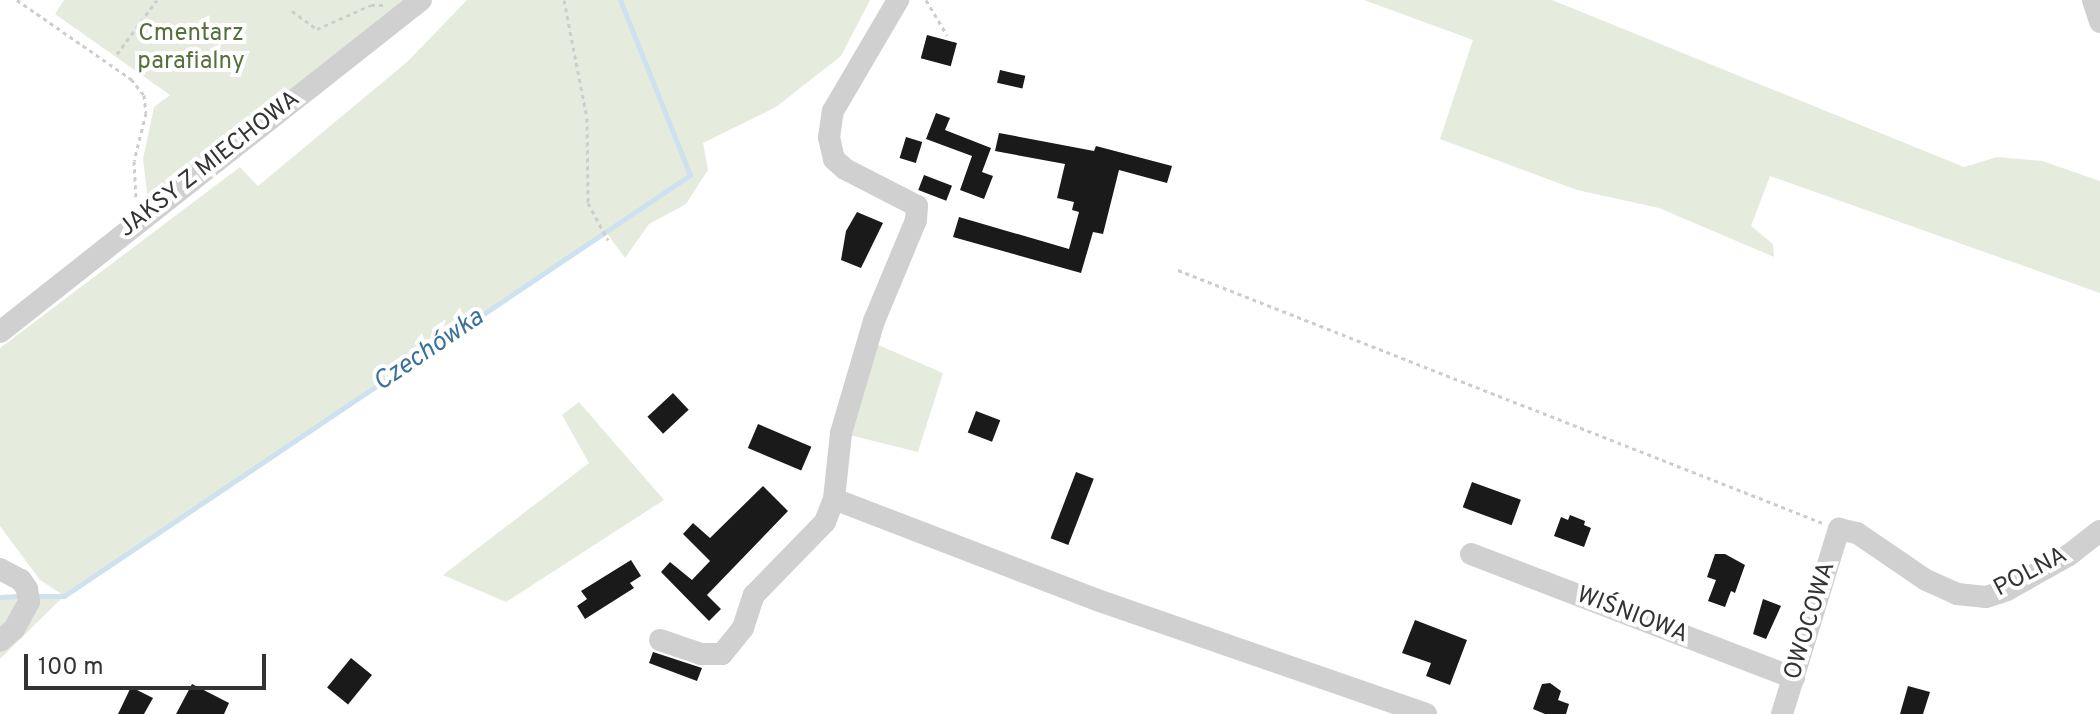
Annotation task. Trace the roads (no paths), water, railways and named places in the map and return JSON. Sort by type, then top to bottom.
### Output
[{"type":"street","name":"JAKSY Z MIECHOWA","points":[[0,332],[421,0]]},
{"type":"street","points":[[660,640],[701,654],[722,654],[743,628],[754,595],[825,522],[834,499],[841,433],[874,321],[916,220],[917,206],[845,169],[834,159],[829,138],[833,111],[898,0]]},
{"type":"street","points":[[2093,0],[2100,22]]},
{"type":"street","points":[[834,499],[1128,612],[1426,714]]},
{"type":"street","name":"POLNA","points":[[1839,529],[1857,533],[1926,580],[1957,594],[1986,597],[2007,590],[2069,555],[2100,531]]},
{"type":"street","name":"OWOCOWA","points":[[1782,714],[1839,529]]},
{"type":"street","name":"WIŚNIOWA","points":[[1471,554],[1794,678]]},
{"type":"street","points":[[0,569],[21,580],[27,589],[26,612],[14,629],[0,641]]},
{"type":"waterway","name":"Czechówka","points":[[32,596],[64,596],[690,175],[620,0]]},
{"type":"waterway","name":"Czechówka","points":[[0,597],[22,596]]},
{"type":"park label","name":"Cmentarz parafialny","points":[[191,49]]}]
